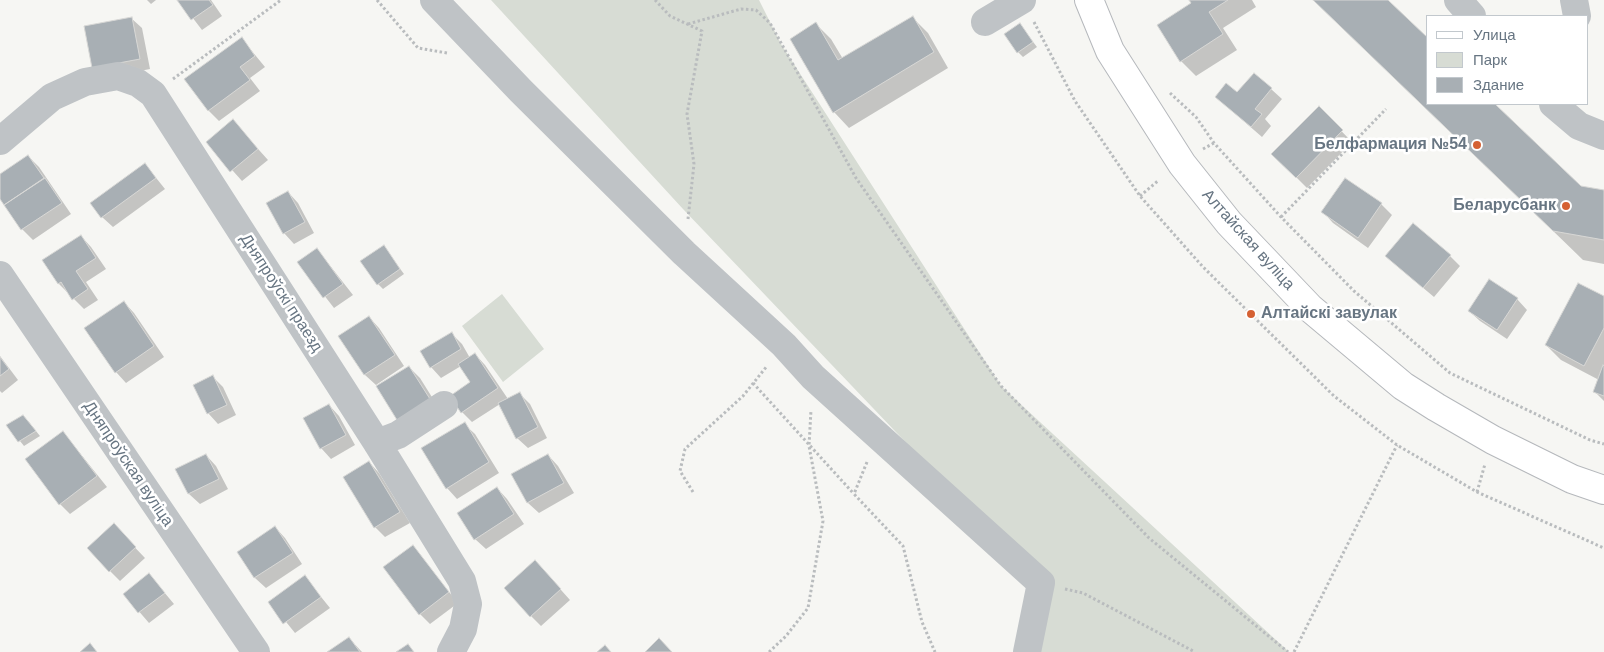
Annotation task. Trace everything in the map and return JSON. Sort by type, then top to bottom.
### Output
[{"type":"main road","name":"Алтайская вуліца","points":[[1089,0],[1110,51],[1182,164],[1229,223],[1310,308],[1403,386],[1436,407],[1493,440],[1563,474],[1604,490]]},
{"type":"street","points":[[434,0],[492,61],[684,253],[784,345],[813,377],[1040,583],[1027,652]]},
{"type":"street","points":[[985,22],[1022,0]]},
{"type":"street","points":[[1458,0],[1471,15]]},
{"type":"street","points":[[1574,0],[1577,15]]},
{"type":"street","name":"Дняпроўскі праезд","points":[[0,142],[52,97],[85,82],[118,76],[138,83],[153,94],[377,443],[462,581],[468,604],[464,629],[451,652]]},
{"type":"street","points":[[1554,105],[1579,126],[1604,136]]},
{"type":"street","name":"Дняпроўская вуліца","points":[[0,275],[256,652]]},
{"type":"street","points":[[377,443],[398,436],[444,405]]},
{"type":"path","points":[[153,94],[281,0]]},
{"type":"path","points":[[378,0],[418,48],[492,61]]},
{"type":"path","points":[[655,0],[670,16],[702,31],[687,114],[694,164],[684,253]]},
{"type":"path","points":[[688,24],[741,10],[756,10],[770,22],[856,178],[1001,386],[1149,538],[1288,652]]},
{"type":"path","points":[[1168,91],[1196,117],[1214,143],[1281,217],[1354,291],[1450,373],[1590,440],[1604,444]]},
{"type":"path","points":[[1281,217],[1386,109]]},
{"type":"path","points":[[1202,150],[1214,143]]},
{"type":"path","points":[[1140,196],[1159,180]]},
{"type":"path","points":[[693,492],[680,471],[685,449],[743,396],[784,345]]},
{"type":"path","points":[[769,652],[786,636],[808,608],[823,521],[809,446],[813,377]]},
{"type":"path","points":[[753,383],[903,546],[922,622],[935,652]]},
{"type":"path","points":[[854,494],[877,436]]},
{"type":"path","points":[[1294,652],[1397,445]]},
{"type":"path","points":[[1040,583],[1083,593],[1195,652]]},
{"type":"green space","points":[[491,0],[759,0],[781,44],[1001,386],[1289,652],[1030,652],[1040,583],[683,209]]},
{"type":"green space","points":[[502,294],[544,349],[503,382],[462,326]]},
{"type":"building","points":[[177,0],[209,0],[213,5],[191,20]]},
{"type":"building","points":[[1189,0],[1228,0],[1209,12],[1223,34],[1180,62],[1157,25],[1191,3]]},
{"type":"building","points":[[1313,0],[1388,0],[1426,36],[1426,105],[1496,105],[1581,186],[1604,190],[1604,240],[1553,231]]},
{"type":"building","points":[[913,16],[934,52],[833,113],[790,39],[816,22],[838,60]]},
{"type":"building","points":[[132,17],[140,59],[92,68],[84,26]]},
{"type":"building","points":[[1020,23],[1033,42],[1017,53],[1004,34]]},
{"type":"building","points":[[242,37],[255,56],[240,67],[250,80],[208,111],[184,79]]},
{"type":"building","points":[[1254,73],[1272,88],[1255,109],[1262,114],[1251,127],[1215,97],[1226,83],[1237,92]]},
{"type":"building","points":[[1319,106],[1343,130],[1296,178],[1271,154]]},
{"type":"building","points":[[233,119],[258,149],[230,172],[206,142]]},
{"type":"building","points":[[28,155],[44,178],[4,205],[0,199],[0,174]]},
{"type":"building","points":[[145,163],[156,178],[101,218],[90,203]]},
{"type":"building","points":[[45,178],[62,203],[21,230],[4,205]]},
{"type":"building","points":[[1345,178],[1382,203],[1358,238],[1321,212]]},
{"type":"building","points":[[288,191],[305,222],[283,234],[266,203]]},
{"type":"building","points":[[1413,223],[1451,255],[1423,288],[1385,256]]},
{"type":"building","points":[[81,235],[96,258],[76,271],[88,289],[72,300],[61,282],[58,284],[42,260]]},
{"type":"building","points":[[384,245],[400,269],[377,285],[360,261]]},
{"type":"building","points":[[317,248],[343,284],[323,298],[297,262]]},
{"type":"building","points":[[1489,279],[1518,298],[1497,330],[1468,311]]},
{"type":"building","points":[[1578,283],[1604,296],[1604,328],[1584,366],[1545,345]]},
{"type":"building","points":[[124,301],[154,346],[115,373],[84,328]]},
{"type":"building","points":[[369,316],[395,355],[364,375],[338,336]]},
{"type":"building","points":[[452,332],[461,349],[430,368],[420,351]]},
{"type":"building","points":[[475,353],[498,388],[461,413],[450,396],[470,382],[458,364]]},
{"type":"building","points":[[0,357],[9,369],[0,376]]},
{"type":"building","points":[[409,366],[430,399],[397,420],[376,386]]},
{"type":"building","points":[[1604,366],[1604,396],[1593,392]]},
{"type":"building","points":[[213,375],[227,405],[207,414],[193,385]]},
{"type":"building","points":[[520,392],[538,427],[516,439],[498,403]]},
{"type":"building","points":[[329,404],[346,435],[320,449],[303,418]]},
{"type":"building","points":[[23,415],[36,431],[18,442],[6,425]]},
{"type":"building","points":[[465,422],[489,462],[446,489],[421,448]]},
{"type":"building","points":[[63,431],[97,476],[59,505],[25,459]]},
{"type":"building","points":[[206,454],[219,479],[188,494],[175,469]]},
{"type":"building","points":[[548,454],[564,483],[527,503],[511,474]]},
{"type":"building","points":[[369,461],[400,512],[374,528],[343,477]]},
{"type":"building","points":[[497,487],[514,514],[474,540],[457,513]]},
{"type":"building","points":[[114,523],[136,547],[109,572],[87,548]]},
{"type":"building","points":[[275,526],[293,553],[254,578],[237,552]]},
{"type":"building","points":[[413,545],[449,592],[419,615],[383,567]]},
{"type":"building","points":[[535,560],[561,589],[530,617],[504,588]]},
{"type":"building","points":[[149,573],[165,593],[138,613],[123,594]]},
{"type":"building","points":[[305,575],[321,597],[283,624],[268,602]]},
{"type":"building","points":[[349,637],[360,652],[327,652]]},
{"type":"building","points":[[659,638],[672,652],[645,652]]},
{"type":"building","points":[[90,643],[97,652],[80,652]]},
{"type":"building","points":[[408,644],[414,652],[396,652]]},
{"type":"building","points":[[605,645],[611,652],[597,652]]},
{"type":"place","name":"Белфармация №54","points":[[1477,145]]},
{"type":"place","name":"Беларусбанк","points":[[1566,206]]},
{"type":"place","name":"Алтайскі завулак","points":[[1251,314]]}]
